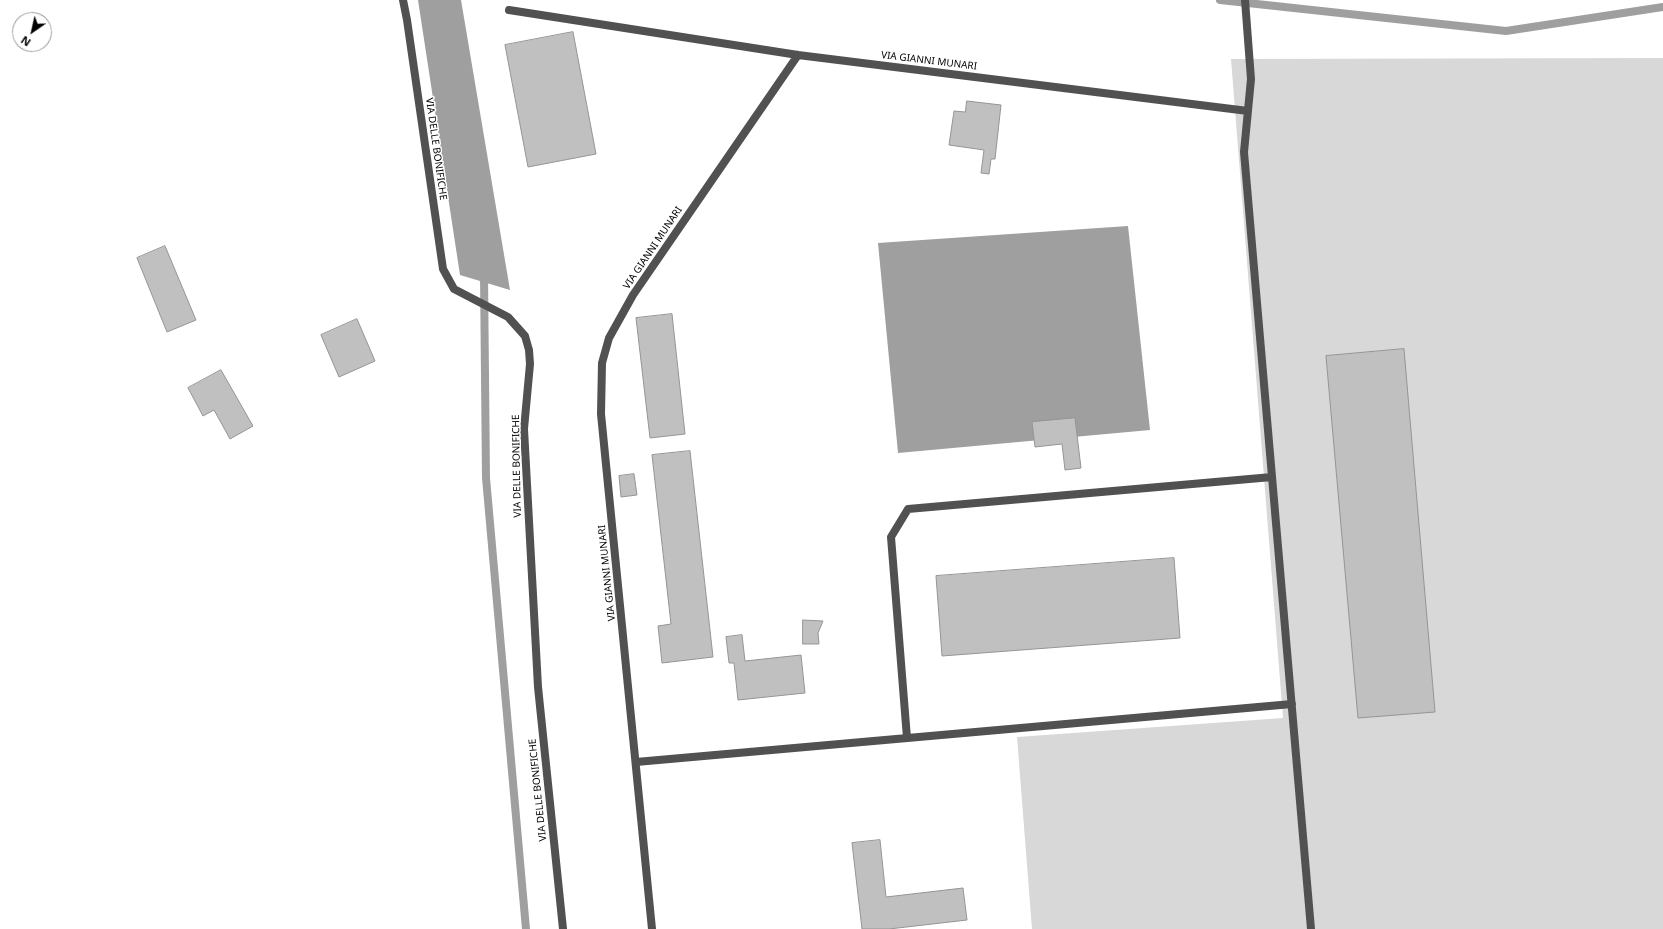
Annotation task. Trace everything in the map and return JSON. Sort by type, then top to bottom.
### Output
[{"type":"street","name":"VIA DELLE BONIFICHE","points":[[403,0],[443,269],[454,289],[508,317],[525,336],[529,350],[530,364],[524,429],[537,680],[563,929]]},
{"type":"street","points":[[1245,0],[1250,79],[1244,152],[1311,929]]},
{"type":"street","points":[[509,10],[798,54]]},
{"type":"street","name":"VIA GIANNI MUNARI","points":[[652,929],[601,414],[602,363],[609,338],[633,294],[798,54],[1248,111]]},
{"type":"street","points":[[907,738],[891,537],[908,509],[1272,477]]},
{"type":"street","points":[[636,762],[1292,704]]},
{"type":"shaded area","points":[[418,0],[461,0],[510,290],[460,275]]},
{"type":"shaded area","points":[[1663,58],[1663,929],[1032,929],[1017,737],[1283,718],[1231,59]]},
{"type":"shaded area","points":[[1128,226],[1150,430],[898,453],[878,243]]},
{"type":"building","points":[[573,32],[596,154],[528,167],[505,45]]},
{"type":"building","points":[[967,101],[1001,105],[995,159],[991,159],[989,174],[981,173],[984,150],[949,145],[954,111],[965,112]]},
{"type":"building","points":[[165,246],[196,320],[167,332],[137,258]]},
{"type":"building","points":[[672,314],[685,434],[650,438],[636,318]]},
{"type":"building","points":[[357,319],[375,361],[339,377],[321,335]]},
{"type":"building","points":[[1404,349],[1435,712],[1358,718],[1326,356]]},
{"type":"building","points":[[221,370],[253,426],[230,439],[214,410],[203,416],[188,388]]},
{"type":"building","points":[[1075,418],[1081,468],[1065,470],[1062,444],[1035,447],[1032,422]]},
{"type":"building","points":[[690,451],[713,657],[662,663],[658,626],[671,624],[652,455]]},
{"type":"building","points":[[634,474],[637,495],[621,497],[619,476]]},
{"type":"building","points":[[1174,558],[1180,638],[942,656],[936,576]]},
{"type":"building","points":[[803,620],[823,621],[818,633],[819,644],[803,644]]},
{"type":"building","points":[[742,635],[745,661],[801,655],[805,693],[738,700],[734,663],[729,663],[726,637]]},
{"type":"building","points":[[880,840],[886,897],[963,888],[967,920],[889,929],[862,929],[852,843]]},
{"type":"waterway","points":[[1220,0],[1506,31],[1663,7]]},
{"type":"waterway","points":[[484,274],[486,478],[526,929]]}]
